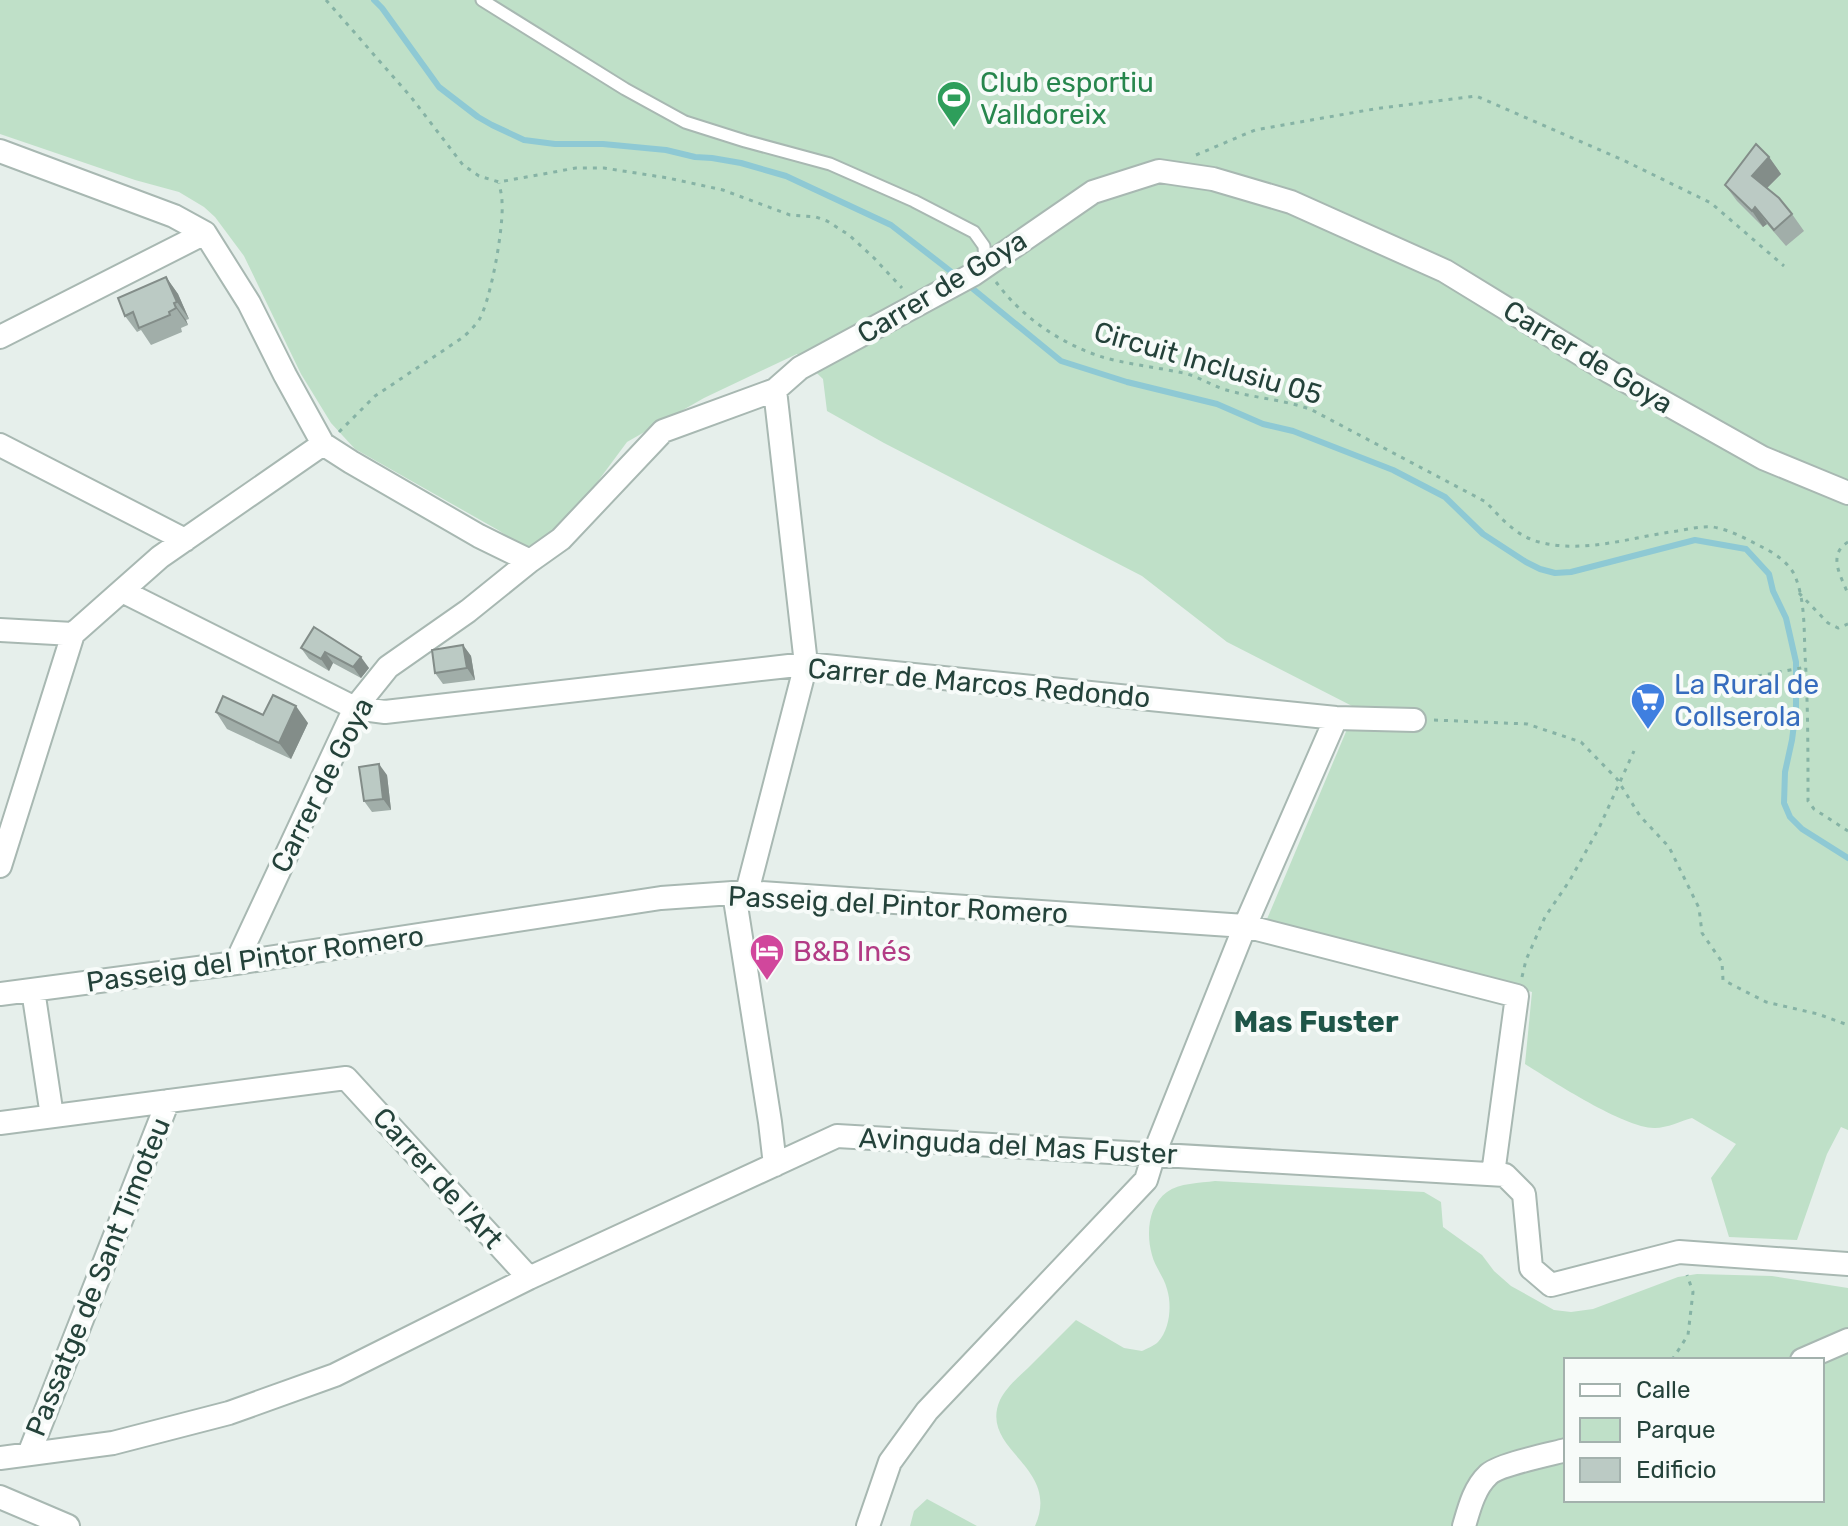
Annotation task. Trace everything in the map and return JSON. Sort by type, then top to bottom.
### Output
[{"type":"street","points":[[0,151],[174,216],[205,233],[249,303],[323,444],[479,536],[530,561]]},
{"type":"street","name":"Carrer de Goya","points":[[236,963],[355,708],[388,667],[468,611],[561,539],[663,431],[775,390],[800,368],[979,271],[1093,192],[1159,171],[1213,179],[1291,202],[1445,271],[1610,372],[1763,458],[1848,493]]},
{"type":"street","points":[[0,337],[205,233]]},
{"type":"street","points":[[775,390],[806,664],[741,892],[775,1165]]},
{"type":"street","points":[[0,866],[73,634],[160,557],[323,444]]},
{"type":"street","points":[[0,445],[185,540]]},
{"type":"street","points":[[122,591],[355,708]]},
{"type":"street","points":[[0,630],[73,634]]},
{"type":"street","name":"Carrer de Marcos Redondo","points":[[355,708],[385,712],[806,664],[1336,718],[1414,720]]},
{"type":"street","points":[[868,1526],[890,1462],[927,1411],[1146,1180],[1245,926],[1336,718]]},
{"type":"street","name":"Passeig del Pintor Romero","points":[[0,994],[236,963],[661,898],[741,892],[1245,926],[1517,996]]},
{"type":"street","points":[[33,990],[52,1116]]},
{"type":"street","points":[[1517,996],[1493,1174],[1505,1175],[1524,1194],[1531,1268],[1551,1285],[1679,1252],[1848,1264]]},
{"type":"street","name":"Carrer de l'Art","points":[[168,1101],[346,1078],[529,1278]]},
{"type":"street","points":[[0,1123],[168,1101]]},
{"type":"street","name":"Passatge de Sant Timoteu","points":[[29,1454],[168,1101]]},
{"type":"street","name":"Avinguda del Mas Fuster","points":[[0,1458],[113,1443],[229,1413],[335,1375],[529,1278],[837,1136],[1493,1174]]},
{"type":"street","points":[[1807,1358],[1848,1340]]},
{"type":"street","points":[[1464,1526],[1471,1502],[1489,1473],[1564,1450]]},
{"type":"street","points":[[0,1497],[68,1526]]},
{"type":"lane","points":[[482,0],[625,89],[685,122],[830,164],[914,201],[974,232],[984,246],[979,271]]},
{"type":"path","points":[[326,0],[411,97],[463,165],[479,176],[499,182],[576,168],[631,171],[739,195],[790,215],[816,217],[849,235],[918,305]]},
{"type":"path","points":[[1159,171],[1255,130],[1374,109],[1476,96],[1623,160],[1711,203],[1784,266]]},
{"type":"path","points":[[323,444],[375,396],[449,347],[473,328],[481,317],[495,263],[502,201],[499,182]]},
{"type":"path","name":"Circuit Inclusiu 05","points":[[979,271],[1029,319],[1072,345],[1100,357],[1193,375],[1222,388],[1312,410],[1486,502],[1519,533],[1536,541],[1582,546],[1695,528],[1716,528],[1746,538],[1769,551],[1783,561],[1795,576],[1804,620],[1808,801],[1814,809],[1848,831]]},
{"type":"path","points":[[1848,542],[1839,549],[1836,557],[1848,594]]},
{"type":"path","points":[[1799,593],[1828,623],[1838,628],[1848,624]]},
{"type":"path","points":[[1758,676],[1806,667]]},
{"type":"path","points":[[1414,720],[1527,724],[1581,742],[1620,784],[1640,816],[1669,847],[1699,908],[1702,933],[1722,962],[1723,980],[1766,1002],[1818,1014],[1848,1025]]},
{"type":"path","points":[[1517,996],[1526,960],[1545,917],[1570,880],[1634,751]]},
{"type":"path","points":[[1673,1358],[1688,1335],[1693,1292],[1679,1252]]},
{"type":"green space","points":[[0,0],[1848,0],[1848,1130],[1841,1127],[1827,1154],[1797,1240],[1729,1237],[1711,1178],[1736,1144],[1692,1118],[1655,1128],[1626,1121],[1589,1103],[1525,1064],[1532,992],[1267,919],[1356,708],[1227,642],[1142,576],[827,411],[823,379],[797,354],[704,398],[627,442],[564,527],[525,548],[355,449],[331,423],[301,374],[244,256],[204,207],[179,192],[0,134]]},
{"type":"green space","points":[[1215,1181],[1424,1192],[1441,1202],[1443,1227],[1482,1255],[1511,1286],[1554,1310],[1571,1312],[1593,1309],[1678,1277],[1697,1274],[1772,1276],[1848,1288],[1848,1526],[1035,1526],[1040,1505],[1038,1488],[1000,1432],[996,1417],[1000,1400],[1012,1383],[1076,1320],[1124,1348],[1142,1351],[1158,1342],[1169,1317],[1169,1295],[1153,1259],[1150,1221],[1161,1198],[1172,1189]]},
{"type":"green space","points":[[927,1499],[977,1526],[910,1526],[914,1511]]},
{"type":"building","points":[[1756,144],[1769,157],[1752,176],[1779,198],[1792,214],[1774,230],[1755,207],[1752,211],[1725,185]]},
{"type":"building","points":[[166,277],[177,302],[174,303],[176,308],[169,312],[170,315],[139,328],[133,312],[125,316],[118,298]]},
{"type":"building","points":[[314,627],[361,657],[353,667],[325,652],[321,659],[301,648]]},
{"type":"building","points":[[463,645],[467,668],[435,673],[432,650]]},
{"type":"building","points":[[273,695],[296,706],[279,743],[216,712],[223,696],[263,715]]},
{"type":"building","points":[[379,764],[383,799],[364,801],[359,767]]},
{"type":"waterway","points":[[374,0],[439,87],[492,125],[524,140],[666,150],[741,163],[786,176],[891,225],[958,277]]},
{"type":"waterway","points":[[967,284],[1061,361],[1127,382],[1217,404],[1263,424],[1293,431],[1393,470],[1445,497],[1483,534],[1540,569],[1555,573],[1571,572],[1695,540],[1746,549],[1769,574],[1786,618],[1796,662],[1796,709],[1785,772],[1784,803],[1790,817],[1802,829],[1848,858]]},
{"type":"place","name":"Club esportiu Valldoreix","points":[[954,129]]},
{"type":"place","name":"La Rural de Collserola","points":[[1648,731]]},
{"type":"place","name":"B&B Inés","points":[[767,982]]},
{"type":"district","name":"Mas Fuster","points":[[1316,1022]]}]
